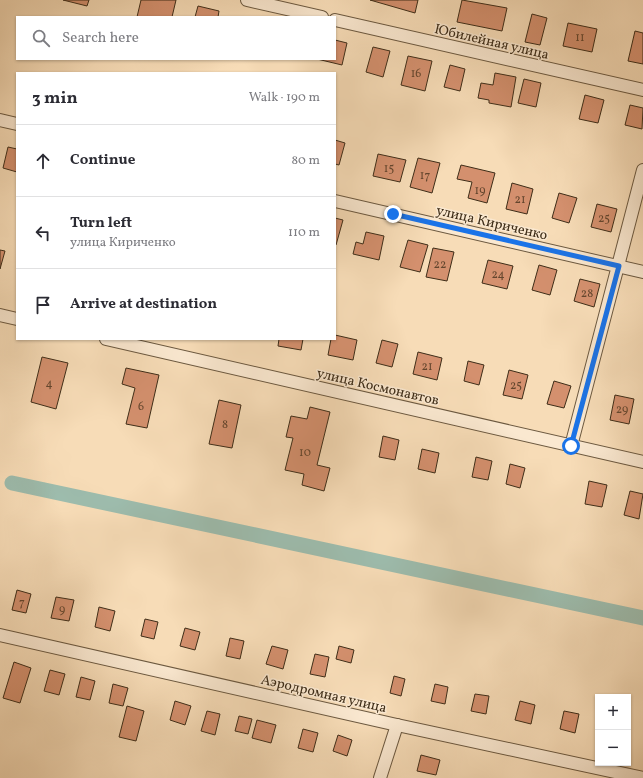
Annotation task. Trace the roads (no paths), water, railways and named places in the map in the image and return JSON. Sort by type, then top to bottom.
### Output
[{"type":"street","points":[[247,0],[318,16]]},
{"type":"street","name":"Юбилейная улица","points":[[336,20],[643,90]]},
{"type":"street","points":[[0,120],[16,124]]},
{"type":"street","points":[[571,446],[643,170]]},
{"type":"street","name":"улица Кириченко","points":[[336,201],[643,272]]},
{"type":"street","points":[[0,315],[16,318]]},
{"type":"street","name":"улица Космонавтов","points":[[110,340],[643,462]]},
{"type":"street","name":"Аэродромная улица","points":[[0,635],[639,778]]},
{"type":"street","points":[[380,778],[397,725]]},
{"type":"waterway","points":[[12,483],[643,618]]}]
